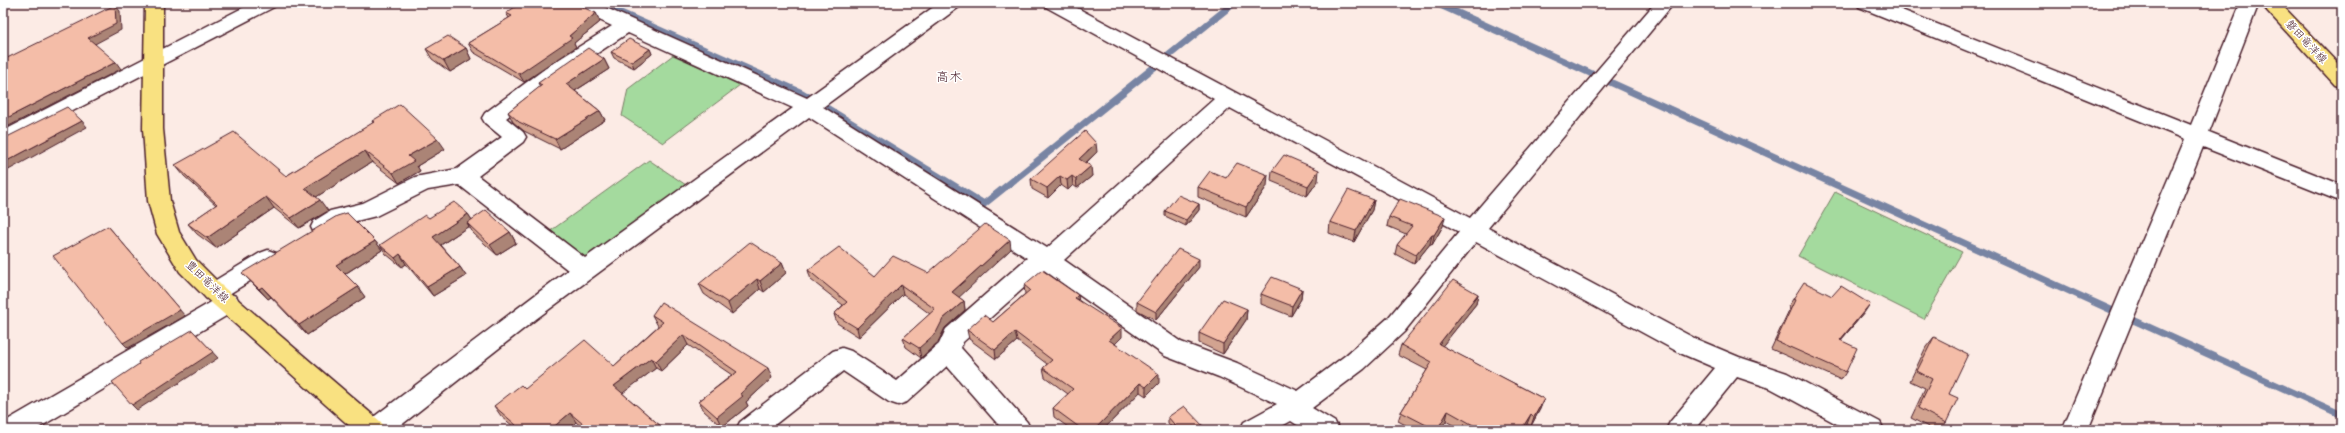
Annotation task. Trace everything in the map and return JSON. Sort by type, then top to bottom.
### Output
[{"type":"main road","name":"豊田竜洋線","points":[[154,3],[153,129],[159,201],[168,234],[184,260],[221,297],[372,430]]},
{"type":"main road","name":"磐田竜洋線","points":[[2269,3],[2342,80]]},
{"type":"street","points":[[3,140],[267,3]]},
{"type":"street","points":[[579,3],[808,106],[1045,259],[1173,350],[1228,370],[1296,406],[1326,430]]},
{"type":"street","points":[[376,430],[585,271],[808,106],[952,3]]},
{"type":"street","points":[[1053,3],[1474,229],[1688,346],[1732,365],[1778,380],[1871,430]]},
{"type":"street","points":[[1253,430],[1296,406],[1355,362],[1396,325],[1474,229],[1665,3]]},
{"type":"street","points":[[1866,3],[2342,194]]},
{"type":"street","points":[[2075,430],[2197,136],[2250,3]]},
{"type":"street","points":[[305,237],[338,217],[368,210],[423,183],[463,176],[516,137],[492,118],[557,70],[627,25]]},
{"type":"street","points":[[749,430],[842,358],[898,395],[948,350],[954,336],[1045,259],[1229,98]]},
{"type":"street","points":[[463,176],[585,271]]},
{"type":"street","points":[[13,430],[221,297],[286,249]]},
{"type":"street","points":[[948,350],[1018,430]]},
{"type":"street","points":[[1679,430],[1732,365]]},
{"type":"green space","points":[[673,55],[740,85],[663,143],[622,116],[628,89]]},
{"type":"green space","points":[[649,160],[686,185],[579,266],[542,237]]},
{"type":"green space","points":[[1835,192],[1962,252],[1924,319],[1798,256]]},
{"type":"building","points":[[521,3],[573,3],[596,13],[569,36],[572,38],[519,74],[468,43],[512,16],[506,13]]},
{"type":"building","points":[[115,5],[116,24],[88,38],[116,62],[3,120],[3,60]]},
{"type":"building","points":[[448,36],[466,48],[444,61],[426,49]]},
{"type":"building","points":[[629,39],[650,49],[632,62],[611,52]]},
{"type":"building","points":[[588,48],[604,59],[566,84],[600,111],[555,139],[519,122],[508,112],[542,85],[538,83]]},
{"type":"building","points":[[400,104],[438,139],[408,156],[414,161],[393,173],[365,151],[305,188],[320,200],[291,218],[266,197],[207,238],[188,224],[217,204],[175,165],[234,132],[286,176],[374,122],[372,121]]},
{"type":"building","points":[[67,107],[82,121],[3,163],[3,139]]},
{"type":"building","points":[[1085,131],[1096,143],[1079,159],[1091,166],[1076,179],[1072,176],[1067,180],[1060,176],[1047,188],[1031,179]]},
{"type":"building","points":[[1284,155],[1319,170],[1308,186],[1272,171]]},
{"type":"building","points":[[1237,163],[1268,175],[1246,207],[1198,187],[1210,171],[1226,178]]},
{"type":"building","points":[[1348,190],[1374,200],[1356,231],[1330,222]]},
{"type":"building","points":[[1178,195],[1199,204],[1186,220],[1165,211]]},
{"type":"building","points":[[1400,199],[1445,217],[1434,235],[1432,235],[1416,255],[1397,245],[1412,226],[1389,217]]},
{"type":"building","points":[[454,202],[468,214],[433,237],[460,267],[427,287],[400,254],[395,258],[380,245],[425,215],[429,218]]},
{"type":"building","points":[[486,210],[510,232],[490,245],[467,223]]},
{"type":"building","points":[[347,213],[375,241],[336,265],[358,287],[299,325],[262,287],[259,289],[242,273],[337,216]]},
{"type":"building","points":[[985,224],[1010,240],[952,292],[964,301],[943,319],[936,333],[919,348],[903,338],[935,309],[901,285],[857,328],[834,314],[847,302],[808,270],[839,247],[875,276],[893,256],[928,273]]},
{"type":"building","points":[[108,226],[180,310],[123,343],[53,256]]},
{"type":"building","points":[[750,242],[782,263],[760,281],[757,279],[728,303],[699,284]]},
{"type":"building","points":[[1178,249],[1199,259],[1156,312],[1137,302]]},
{"type":"building","points":[[1042,270],[1078,295],[1075,298],[1122,328],[1109,340],[1159,374],[1146,387],[1140,383],[1094,430],[1083,430],[1053,408],[1073,389],[1043,368],[1052,360],[1015,332],[995,350],[967,330],[984,315],[993,322],[1030,290],[1024,285]]},
{"type":"building","points":[[1272,277],[1302,289],[1292,306],[1261,294]]},
{"type":"building","points":[[1453,280],[1478,294],[1439,344],[1544,399],[1534,417],[1531,414],[1521,430],[1482,430],[1448,411],[1436,430],[1401,412],[1432,362],[1401,345]]},
{"type":"building","points":[[1804,282],[1832,296],[1841,286],[1870,304],[1840,340],[1857,348],[1846,372],[1776,341],[1795,300],[1793,299]]},
{"type":"building","points":[[1223,299],[1247,309],[1223,344],[1199,333]]},
{"type":"building","points":[[661,302],[768,368],[740,394],[743,396],[717,417],[699,401],[737,372],[683,335],[656,361],[651,358],[614,386],[663,428],[661,430],[622,430],[617,426],[611,430],[590,430],[570,413],[550,430],[510,430],[516,425],[494,406],[521,385],[525,389],[585,340],[614,366],[663,322],[652,315]]},
{"type":"building","points":[[192,330],[213,352],[132,405],[112,382],[139,364],[138,362]]},
{"type":"building","points":[[1934,337],[1968,354],[1949,394],[1958,398],[1946,423],[1918,408],[1932,379],[1917,371]]},
{"type":"building","points":[[1184,406],[1204,427],[1199,430],[1179,430],[1168,417]]},
{"type":"waterway","points":[[598,3],[802,93],[984,204],[1234,3]]},
{"type":"waterway","points":[[1436,3],[2342,415]]},
{"type":"district","name":"高木","points":[[949,77]]}]
